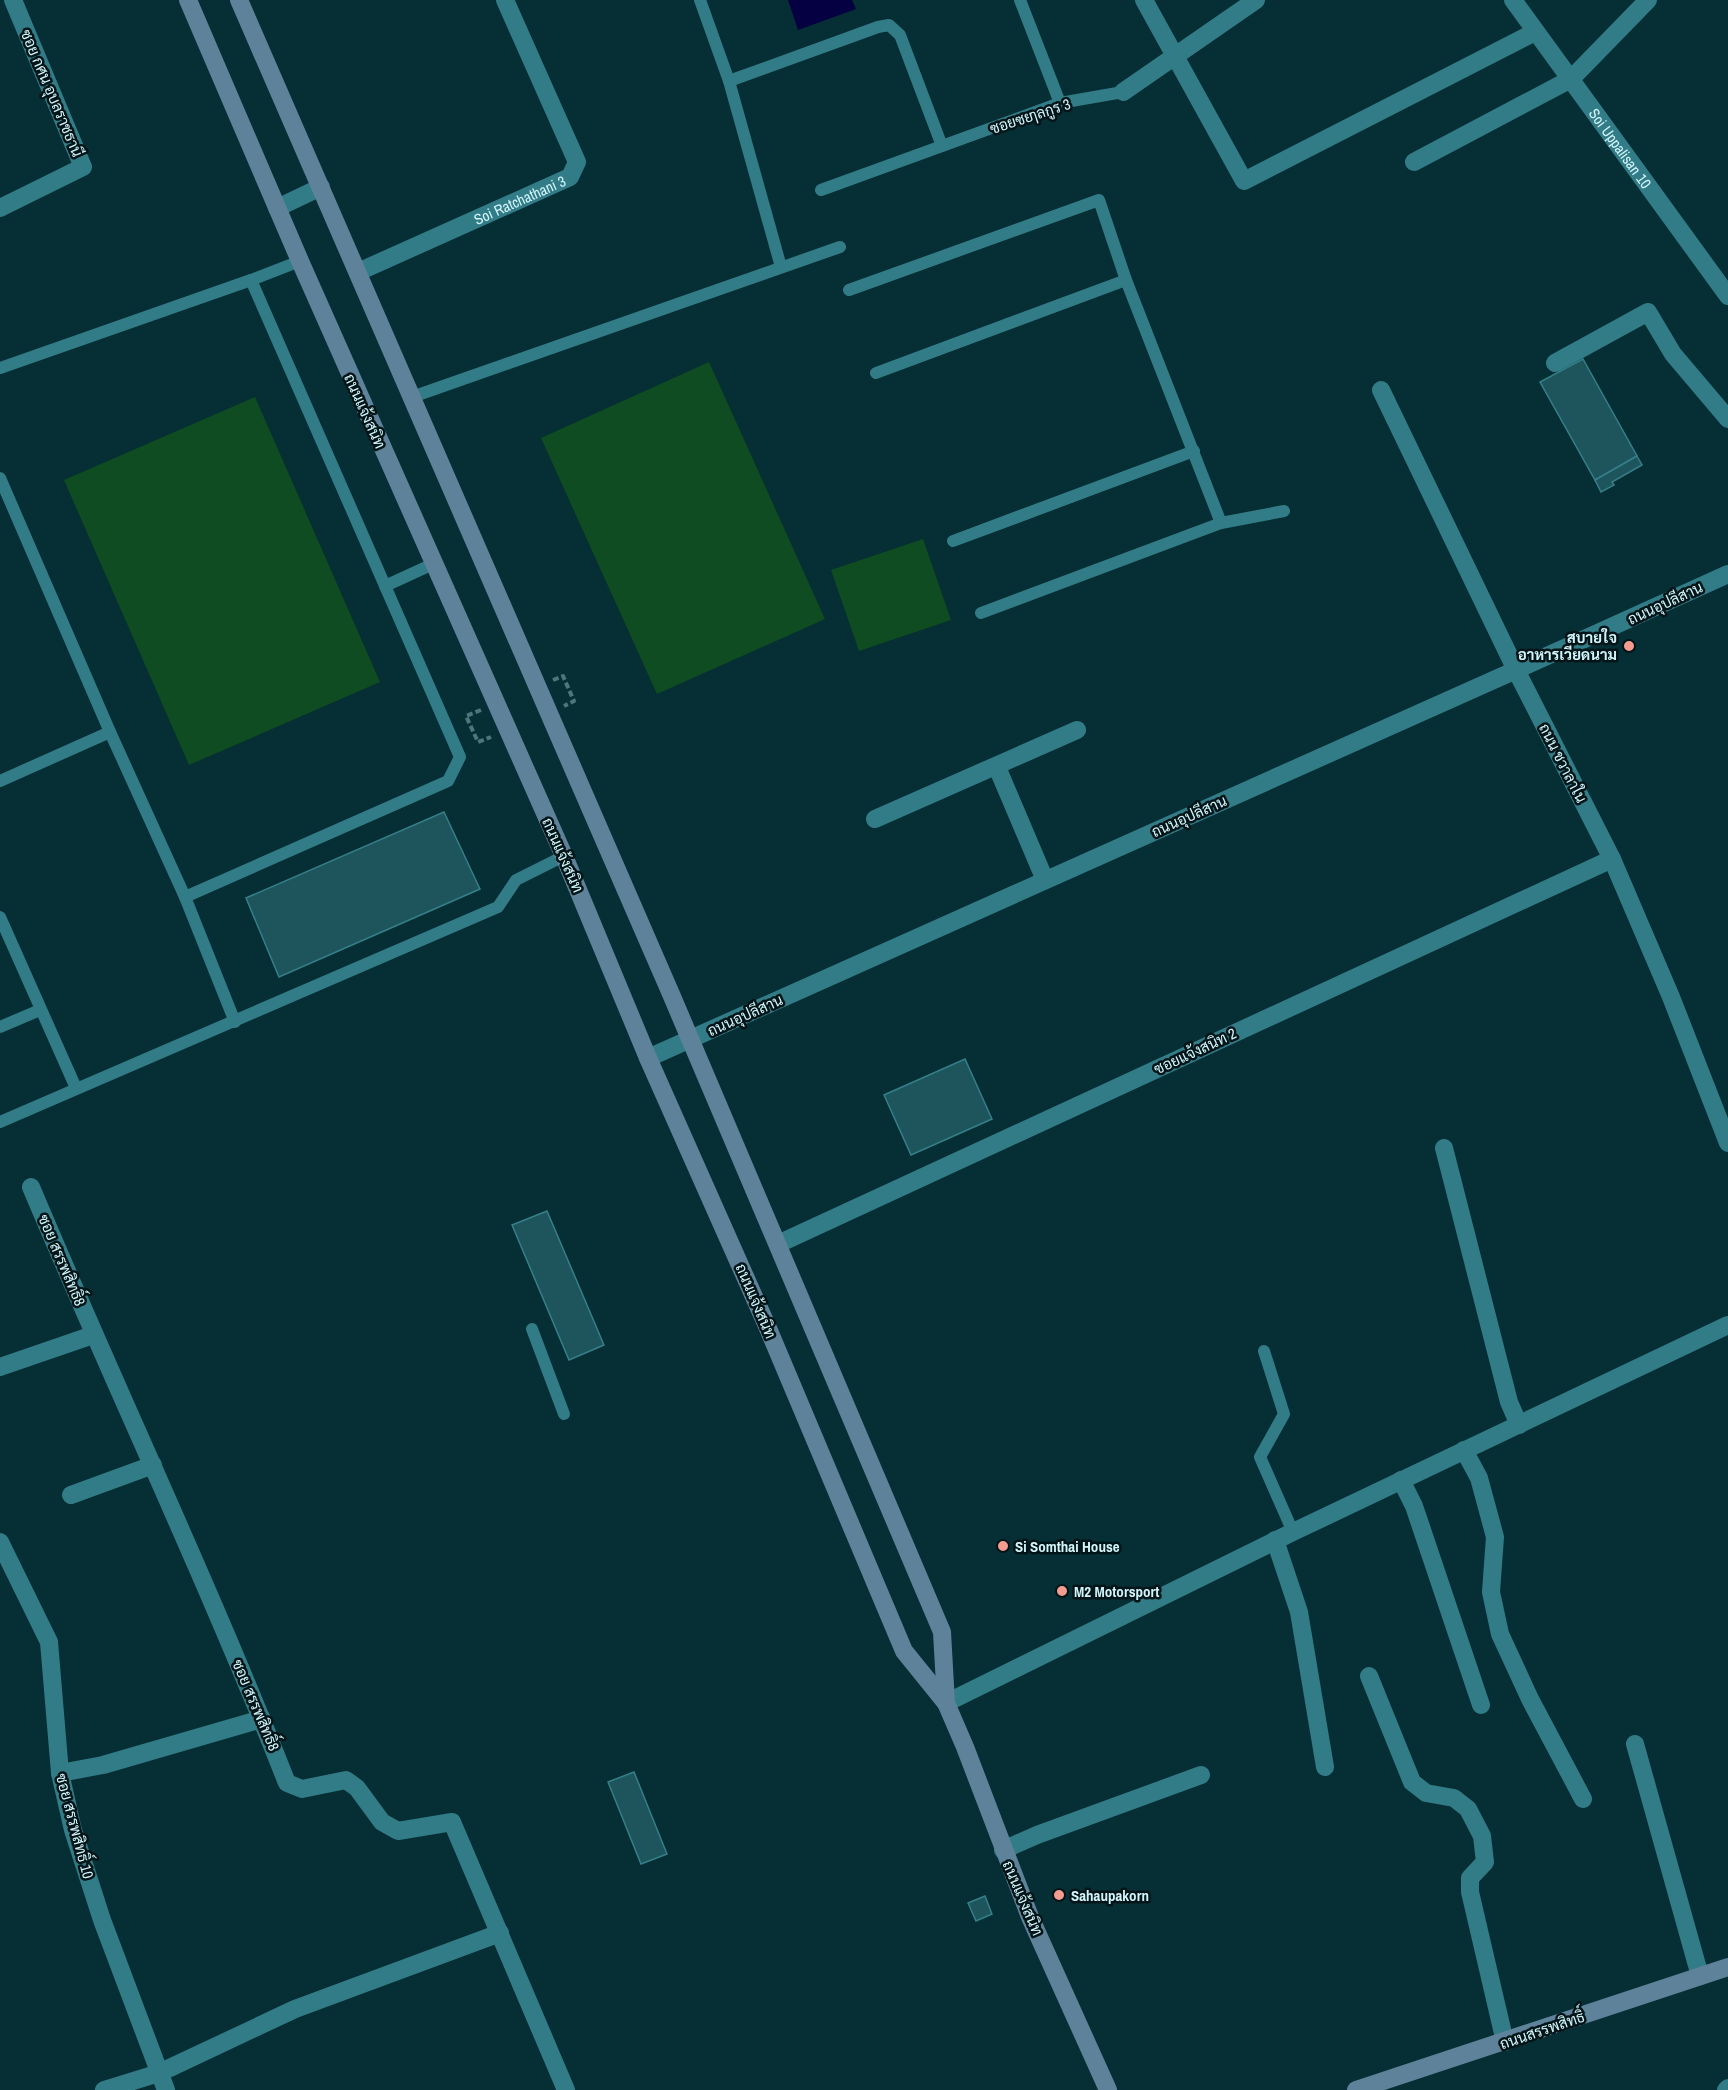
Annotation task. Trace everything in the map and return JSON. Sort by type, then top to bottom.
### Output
[{"type":"main road","name":"ถนนแจ้งสนิท","points":[[188,0],[276,208],[564,856],[648,1058],[717,1210],[904,1651],[946,1703],[1030,1917],[1108,2090]]},
{"type":"main road","name":"ถนนแจ้งสนิท","points":[[239,0],[690,1039],[942,1632],[946,1703]]},
{"type":"main road","name":"ถนนสรรพสิทธิ์","points":[[1356,2090],[1728,1967]]},
{"type":"street","name":"ซอย กศน อุบลราชธานี","points":[[0,208],[83,167],[13,0]]},
{"type":"street","name":"Soi Ratchathani 3","points":[[358,272],[570,177],[577,162],[505,0]]},
{"type":"street","points":[[1144,0],[1173,57],[1244,181],[1535,32]]},
{"type":"street","name":"ซอยซยๅลกูร 3","points":[[1123,92],[1256,0]]},
{"type":"street","name":"Soi Uppalisan 10","points":[[1513,0],[1728,296]]},
{"type":"street","points":[[1414,162],[1571,79],[1648,0]]},
{"type":"street","points":[[276,208],[321,187]]},
{"type":"street","points":[[1555,363],[1648,312],[1672,354],[1728,418]]},
{"type":"street","name":"ถนน ชวาลาใน","points":[[1381,390],[1516,670],[1612,859],[1671,998],[1728,1143]]},
{"type":"street","name":"ถนนอุปลีสาน","points":[[648,1058],[1728,574]]},
{"type":"street","points":[[874,819],[1077,730]]},
{"type":"street","points":[[997,767],[1045,880]]},
{"type":"street","name":"ซอยแจ้งสนิท 2","points":[[778,1244],[1612,859]]},
{"type":"street","points":[[1444,1148],[1509,1402],[1519,1425]]},
{"type":"street","name":"ซอย สรรพสิทธิ์8","points":[[31,1187],[93,1335],[153,1465],[262,1719],[287,1784],[302,1789],[346,1780],[357,1788],[382,1822],[398,1832],[452,1822],[566,2090]]},
{"type":"street","points":[[946,1703],[1401,1479],[1728,1325]]},
{"type":"street","points":[[0,1367],[93,1335]]},
{"type":"street","points":[[1464,1450],[1479,1478],[1495,1538],[1491,1592],[1500,1634],[1530,1699],[1583,1799]]},
{"type":"street","points":[[71,1495],[153,1465]]},
{"type":"street","points":[[1401,1479],[1414,1506],[1480,1706]]},
{"type":"street","points":[[1275,1540],[1299,1612],[1325,1767]]},
{"type":"street","name":"ซอย สรรพสิทธิ์ 10","points":[[0,1542],[49,1642],[60,1773],[73,1830],[102,1920],[166,2090]]},
{"type":"street","points":[[1369,1676],[1412,1782],[1426,1793],[1454,1798],[1468,1809],[1482,1836],[1485,1862],[1470,1878],[1470,1892],[1505,2042]]},
{"type":"street","points":[[60,1773],[103,1765],[262,1719]]},
{"type":"street","points":[[1635,1744],[1700,1977]]},
{"type":"street","points":[[1003,1850],[1037,1835],[1201,1775]]},
{"type":"street","points":[[104,2090],[159,2073],[295,2009],[500,1933]]},
{"type":"lane","points":[[700,0],[729,81],[782,267]]},
{"type":"lane","points":[[1020,0],[1060,103]]},
{"type":"lane","points":[[729,81],[878,27],[889,26],[900,35],[942,146]]},
{"type":"lane","name":"ซอยซยๅลกูร 3","points":[[821,190],[1060,103],[1123,92]]},
{"type":"lane","points":[[849,290],[1099,200],[1126,280],[1221,523]]},
{"type":"lane","points":[[412,397],[840,247]]},
{"type":"lane","points":[[0,368],[300,261]]},
{"type":"lane","points":[[184,897],[448,781],[460,757],[251,280]]},
{"type":"lane","points":[[876,373],[1126,280]]},
{"type":"lane","points":[[953,541],[1194,451]]},
{"type":"lane","points":[[0,478],[184,897],[235,1022]]},
{"type":"lane","points":[[981,613],[1221,523],[1284,511]]},
{"type":"lane","points":[[385,585],[433,564]]},
{"type":"lane","points":[[0,781],[110,732]]},
{"type":"lane","points":[[0,1122],[498,907],[516,880],[564,856]]},
{"type":"lane","points":[[0,917],[76,1088]]},
{"type":"lane","points":[[0,1027],[40,1010]]},
{"type":"lane","points":[[532,1329],[564,1414]]},
{"type":"lane","points":[[1264,1351],[1284,1414],[1260,1457],[1293,1532]]},
{"type":"path","points":[[563,676],[574,701],[569,704]]},
{"type":"path","points":[[466,716],[478,742],[483,740]]},
{"type":"green space","points":[[709,362],[825,619],[657,694],[541,438]]},
{"type":"green space","points":[[255,397],[380,682],[189,765],[64,480]]},
{"type":"green space","points":[[923,539],[951,620],[859,651],[831,570]]},
{"type":"shaded area","points":[[788,0],[852,0],[856,9],[798,30]]},
{"type":"building","points":[[1583,359],[1637,456],[1595,480],[1540,382]]},
{"type":"building","points":[[1637,456],[1642,465],[1612,482],[1614,485],[1601,492],[1595,480]]},
{"type":"building","points":[[444,812],[480,889],[279,977],[246,898]]},
{"type":"building","points":[[965,1059],[992,1119],[911,1155],[884,1095]]},
{"type":"building","points":[[547,1211],[604,1345],[569,1360],[512,1225]]},
{"type":"building","points":[[634,1772],[667,1854],[641,1864],[608,1782]]},
{"type":"building","points":[[985,1896],[992,1914],[976,1921],[968,1903]]},
{"type":"place","name":"สบายใจ อาหารเวียดนาม","points":[[1629,646]]},
{"type":"place","name":"Si Somthai House","points":[[1003,1546]]},
{"type":"place","name":"M2 Motorsport","points":[[1062,1591]]},
{"type":"place","name":"Sahaupakorn","points":[[1059,1895]]}]
